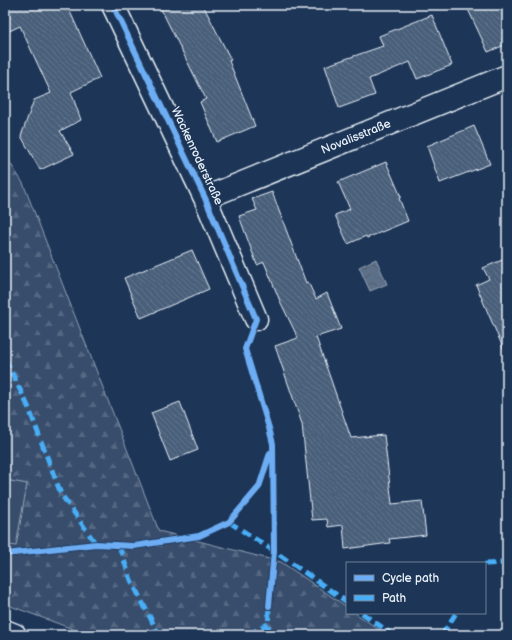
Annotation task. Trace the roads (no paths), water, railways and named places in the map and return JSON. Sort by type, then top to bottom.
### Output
[{"type":"street","name":"Wackenroderstraße","points":[[113,5],[205,198],[256,319]]},
{"type":"street","name":"Novalisstraße","points":[[205,198],[507,76]]},
{"type":"street","points":[[5,631],[15,635]]},
{"type":"water","points":[[376,259],[387,284],[370,291],[359,267]]}]
